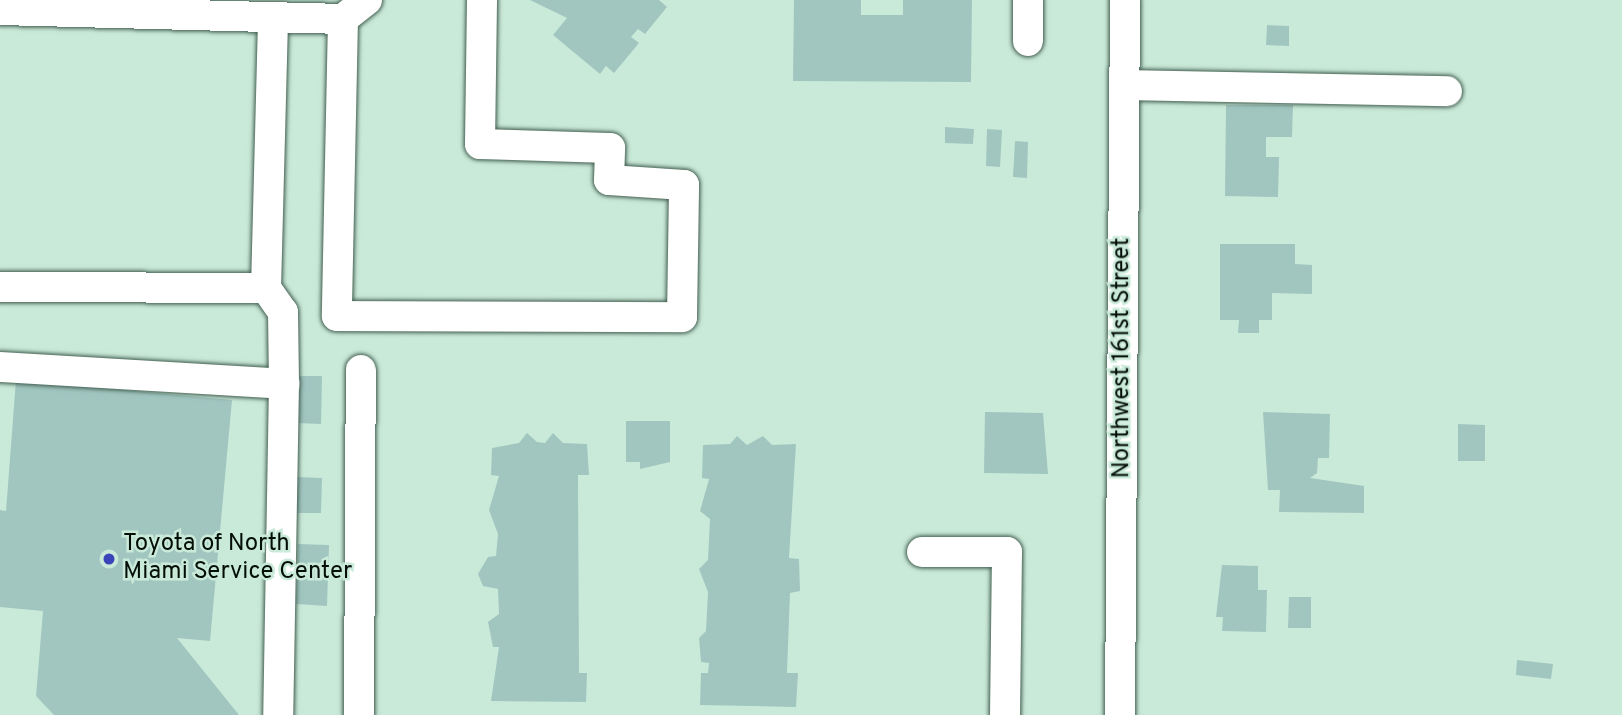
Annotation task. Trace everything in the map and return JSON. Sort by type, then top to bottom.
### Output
[{"type":"street","points":[[0,10],[253,12],[272,20],[344,19],[367,0]]},
{"type":"street","points":[[344,19],[337,316],[681,317],[684,185],[609,180],[610,148],[480,144],[482,0]]},
{"type":"street","points":[[1028,0],[1028,41]]},
{"type":"street","name":"Northwest 161st Street","points":[[1120,715],[1125,0]]},
{"type":"street","points":[[272,20],[266,288],[283,312],[284,384],[278,715]]},
{"type":"street","points":[[1125,85],[1447,91]]},
{"type":"street","points":[[0,288],[266,288]]},
{"type":"street","points":[[0,367],[284,384]]},
{"type":"street","points":[[359,715],[361,370]]},
{"type":"street","points":[[922,552],[1007,552],[1005,715]]},
{"type":"building","points":[[530,0],[659,0],[667,7],[645,34],[638,29],[631,37],[639,43],[614,73],[606,66],[600,74],[553,35],[567,18]]},
{"type":"building","points":[[794,0],[861,0],[861,15],[903,15],[903,0],[972,0],[971,82],[793,81]]},
{"type":"building","points":[[1267,25],[1289,26],[1289,46],[1266,45]]},
{"type":"building","points":[[1226,105],[1293,105],[1292,137],[1266,137],[1266,157],[1279,157],[1278,197],[1225,196]]},
{"type":"building","points":[[945,127],[974,129],[973,144],[945,143]]},
{"type":"building","points":[[987,129],[1002,130],[1000,167],[986,166]]},
{"type":"building","points":[[1015,141],[1028,142],[1027,178],[1013,177]]},
{"type":"building","points":[[1220,244],[1295,244],[1295,264],[1312,265],[1312,294],[1272,293],[1272,320],[1259,320],[1259,333],[1238,333],[1239,320],[1220,320]]},
{"type":"building","points":[[297,376],[322,376],[321,424],[297,423]]},
{"type":"building","name":"Toyota of North Miami Service Center","points":[[16,380],[232,400],[210,641],[177,638],[239,715],[54,715],[36,696],[43,611],[0,607],[0,510],[6,511]]},
{"type":"building","points":[[985,412],[1043,413],[1048,474],[984,473]]},
{"type":"building","points":[[1263,412],[1330,414],[1329,458],[1318,458],[1317,473],[1310,478],[1364,486],[1364,513],[1279,512],[1280,490],[1268,490]]},
{"type":"building","points":[[626,421],[670,421],[670,462],[640,469],[640,462],[626,462]]},
{"type":"building","points":[[1458,424],[1485,425],[1485,461],[1458,461]]},
{"type":"building","points":[[527,433],[537,442],[545,443],[553,433],[563,443],[587,444],[589,475],[578,475],[579,673],[587,673],[586,702],[491,701],[499,647],[493,647],[488,622],[499,614],[498,589],[483,586],[478,574],[488,557],[496,556],[498,534],[489,510],[499,476],[491,475],[492,448],[519,443]]},
{"type":"building","points":[[737,436],[747,445],[763,436],[772,445],[796,444],[789,558],[799,559],[800,591],[790,593],[787,673],[798,673],[796,707],[700,705],[701,673],[708,673],[709,663],[701,662],[699,638],[706,631],[708,592],[699,569],[708,560],[710,519],[700,511],[709,479],[702,478],[703,445],[730,444]]},
{"type":"building","points":[[296,477],[322,478],[321,513],[296,513]]},
{"type":"building","points":[[298,544],[329,545],[327,606],[296,604]]},
{"type":"building","points":[[1222,565],[1258,566],[1258,590],[1267,590],[1266,632],[1222,631],[1223,617],[1216,617]]},
{"type":"building","points":[[1289,597],[1311,597],[1311,628],[1288,628]]},
{"type":"building","points":[[1517,660],[1553,664],[1551,679],[1516,675]]},
{"type":"place","name":"Toyota of North Miami Service Center","points":[[109,559]]}]
